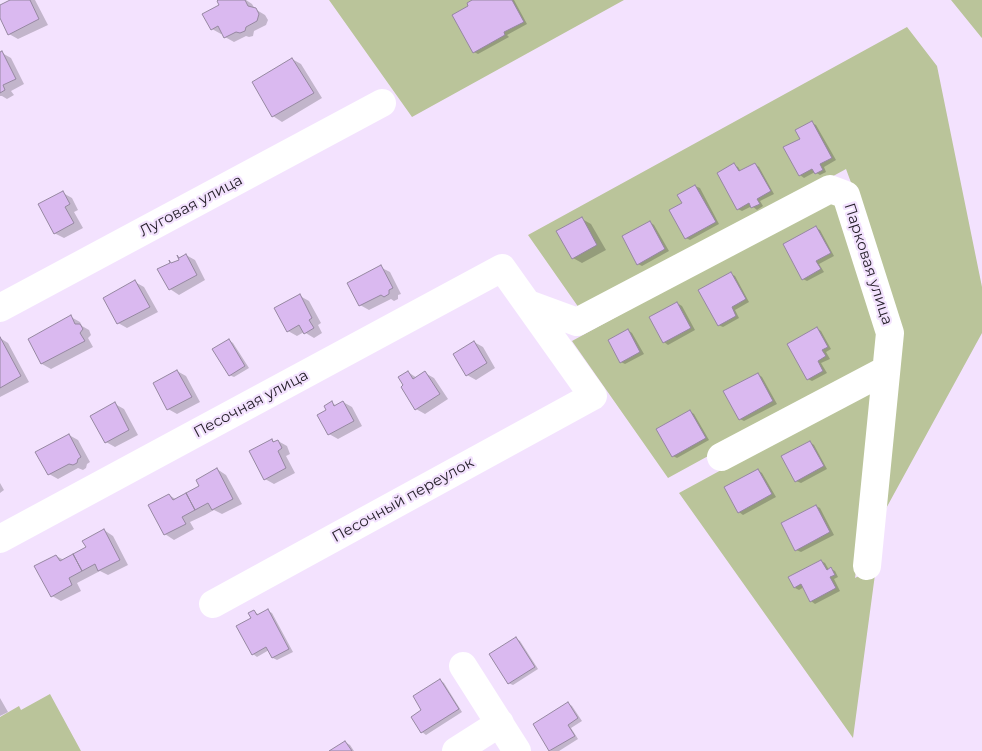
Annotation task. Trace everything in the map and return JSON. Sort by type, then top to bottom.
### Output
[{"type":"street","name":"Луговая улица","points":[[0,308],[382,104]]},
{"type":"street","name":"Парковая улица","points":[[528,304],[577,322],[830,189],[846,195],[890,333],[867,566]]},
{"type":"street","name":"Песочная улица","points":[[0,539],[502,268],[528,304]]},
{"type":"street","name":"Песочный переулок","points":[[213,604],[593,396],[528,304]]},
{"type":"street","points":[[721,457],[886,370]]},
{"type":"street","points":[[463,666],[517,751]]},
{"type":"street","points":[[456,751],[500,723]]},
{"type":"green space","points":[[329,0],[624,0],[412,117]]},
{"type":"green space","points":[[951,0],[982,0],[982,38],[981,37]]},
{"type":"green space","points":[[907,27],[937,66],[982,287],[982,333],[883,514],[900,334],[870,234],[846,169],[589,310],[579,308],[528,235]]},
{"type":"green space","points":[[827,202],[838,206],[880,336],[878,363],[668,478],[572,341]]},
{"type":"green space","points":[[868,390],[875,395],[863,523],[855,578],[876,567],[853,738],[679,493]]},
{"type":"green space","points":[[50,694],[81,751],[0,751],[0,717],[19,706],[21,710]]},
{"type":"building","points":[[10,0],[30,0],[39,19],[8,35],[0,18],[0,5]]},
{"type":"building","points":[[218,0],[245,0],[248,6],[256,8],[259,14],[257,21],[246,27],[245,31],[236,32],[224,38],[218,26],[211,30],[202,14],[219,5]]},
{"type":"building","points":[[472,0],[512,0],[524,22],[504,32],[505,35],[473,53],[452,15],[468,6],[467,3]]},
{"type":"building","points":[[2,51],[16,79],[3,85],[5,90],[0,93],[0,52]]},
{"type":"building","points":[[292,58],[314,93],[272,117],[252,82]]},
{"type":"building","points":[[812,121],[832,158],[820,164],[823,170],[815,174],[812,169],[799,176],[783,147],[800,139],[795,130]]},
{"type":"building","points":[[734,163],[739,171],[755,163],[771,191],[757,199],[760,204],[751,208],[749,203],[737,210],[717,173]]},
{"type":"building","points":[[695,185],[716,222],[685,239],[669,210],[682,203],[677,195]]},
{"type":"building","points":[[63,191],[70,204],[65,207],[74,223],[54,234],[38,204]]},
{"type":"building","points":[[582,217],[597,245],[572,259],[556,231]]},
{"type":"building","points":[[650,221],[665,249],[637,265],[622,236]]},
{"type":"building","points":[[816,226],[831,253],[816,261],[821,269],[802,280],[783,244]]},
{"type":"building","points":[[186,254],[197,275],[169,290],[157,269],[170,263],[169,260],[171,263],[179,260],[177,255],[179,258]]},
{"type":"building","points":[[381,265],[393,288],[384,297],[381,295],[359,306],[347,283]]},
{"type":"building","points":[[731,272],[746,299],[732,307],[736,316],[718,326],[698,290]]},
{"type":"building","points":[[135,280],[150,307],[117,324],[103,298]]},
{"type":"building","points":[[300,294],[312,318],[309,320],[314,328],[304,334],[299,325],[287,332],[274,308]]},
{"type":"building","points":[[677,302],[691,328],[663,343],[649,317]]},
{"type":"building","points":[[71,315],[75,324],[80,324],[83,329],[80,333],[85,341],[41,364],[28,339]]},
{"type":"building","points":[[817,327],[828,347],[822,350],[826,356],[818,361],[823,371],[807,380],[787,344]]},
{"type":"building","points":[[628,329],[640,352],[620,363],[608,340]]},
{"type":"building","points":[[0,337],[21,376],[0,388]]},
{"type":"building","points":[[229,339],[245,366],[229,376],[212,349]]},
{"type":"building","points":[[474,341],[487,363],[466,376],[453,354]]},
{"type":"building","points":[[177,370],[192,397],[167,410],[153,383]]},
{"type":"building","points":[[408,371],[413,379],[425,371],[440,394],[415,410],[401,387],[403,385],[398,377]]},
{"type":"building","points":[[758,373],[773,401],[739,420],[723,391]]},
{"type":"building","points":[[332,401],[334,406],[343,401],[354,421],[328,435],[317,415],[326,410],[324,406]]},
{"type":"building","points":[[115,402],[129,430],[105,443],[90,416]]},
{"type":"building","points":[[690,410],[706,438],[672,457],[656,429]]},
{"type":"building","points":[[69,434],[81,457],[77,463],[69,464],[48,475],[35,452]]},
{"type":"building","points":[[272,439],[273,442],[278,440],[282,448],[278,451],[286,468],[264,480],[249,451]]},
{"type":"building","points":[[810,441],[824,466],[795,482],[781,456]]},
{"type":"building","points":[[217,468],[233,499],[212,510],[208,503],[195,510],[186,493],[199,486],[196,480]]},
{"type":"building","points":[[758,469],[772,494],[738,513],[724,487]]},
{"type":"building","points":[[186,493],[195,510],[182,517],[186,524],[164,535],[148,505],[169,494],[173,500]]},
{"type":"building","points":[[816,505],[830,532],[795,551],[781,523]]},
{"type":"building","points":[[104,529],[120,560],[98,571],[95,564],[82,571],[73,554],[86,547],[82,541]]},
{"type":"building","points":[[73,554],[82,571],[69,578],[72,585],[51,597],[34,566],[56,555],[60,561]]},
{"type":"building","points":[[821,560],[827,570],[831,567],[835,575],[830,577],[836,588],[810,602],[801,584],[794,588],[788,577]]},
{"type":"building","points":[[268,609],[289,649],[272,658],[266,647],[252,655],[236,626],[251,618],[248,613],[254,610],[257,615]]},
{"type":"building","points":[[516,637],[535,667],[508,684],[489,654]]},
{"type":"building","points":[[440,679],[459,709],[421,733],[411,717],[421,710],[413,696]]},
{"type":"building","points":[[568,702],[578,718],[568,725],[575,736],[549,751],[533,724]]},
{"type":"building","points":[[345,741],[352,751],[329,751]]}]
